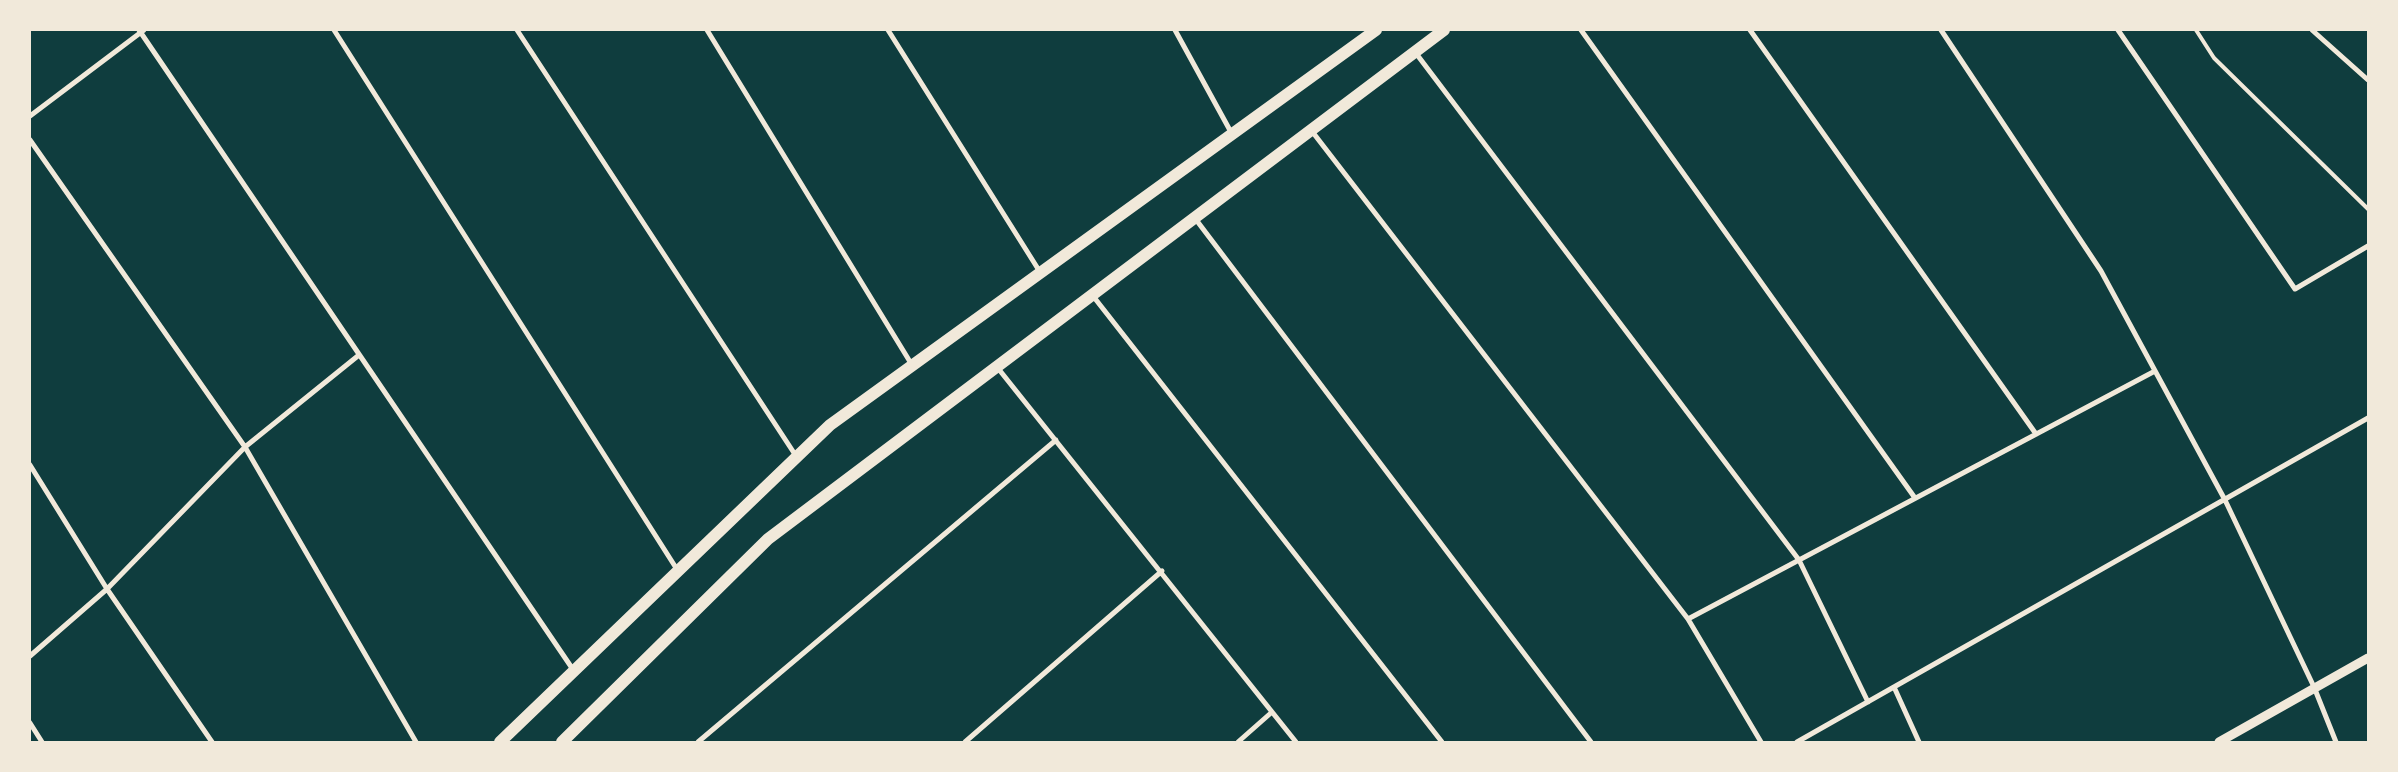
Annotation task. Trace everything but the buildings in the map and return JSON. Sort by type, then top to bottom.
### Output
[{"type":"main road","points":[[500,742],[830,425],[1376,30]]},
{"type":"main road","points":[[562,742],[768,539],[1310,129],[1444,30]]},
{"type":"street","points":[[334,30],[678,572]]},
{"type":"street","points":[[517,30],[796,457]]},
{"type":"street","points":[[708,30],[912,365]]},
{"type":"street","points":[[888,30],[1040,273]]},
{"type":"street","points":[[1175,30],[1232,134]]},
{"type":"street","points":[[1581,30],[1915,498]]},
{"type":"street","points":[[1750,30],[2036,434]]},
{"type":"street","points":[[1941,30],[2101,271],[2225,500],[2314,688],[2336,742]]},
{"type":"street","points":[[2118,30],[2295,290],[2368,246]]},
{"type":"street","points":[[2312,30],[2368,80]]},
{"type":"street","points":[[30,116],[142,31],[574,671]]},
{"type":"street","points":[[1414,52],[1799,560],[1868,702]]},
{"type":"street","points":[[1310,129],[1688,619],[1761,742]]},
{"type":"street","points":[[30,140],[245,447],[416,742]]},
{"type":"street","points":[[1194,217],[1591,742]]},
{"type":"street","points":[[1092,294],[1442,742]]},
{"type":"street","points":[[30,656],[107,589],[245,447],[359,355]]},
{"type":"street","points":[[997,366],[1296,742]]},
{"type":"street","points":[[1688,619],[2154,371]]},
{"type":"street","points":[[1797,742],[2368,418]]},
{"type":"street","points":[[698,742],[1056,440]]},
{"type":"street","points":[[30,465],[107,589],[212,742]]},
{"type":"street","points":[[965,742],[1162,572]]},
{"type":"street","points":[[2219,742],[2368,658]]},
{"type":"street","points":[[1894,687],[1919,742]]},
{"type":"street","points":[[1238,742],[1272,712]]},
{"type":"street","points":[[30,723],[42,742]]},
{"type":"lane","points":[[2196,30],[2214,58],[2368,208]]}]
